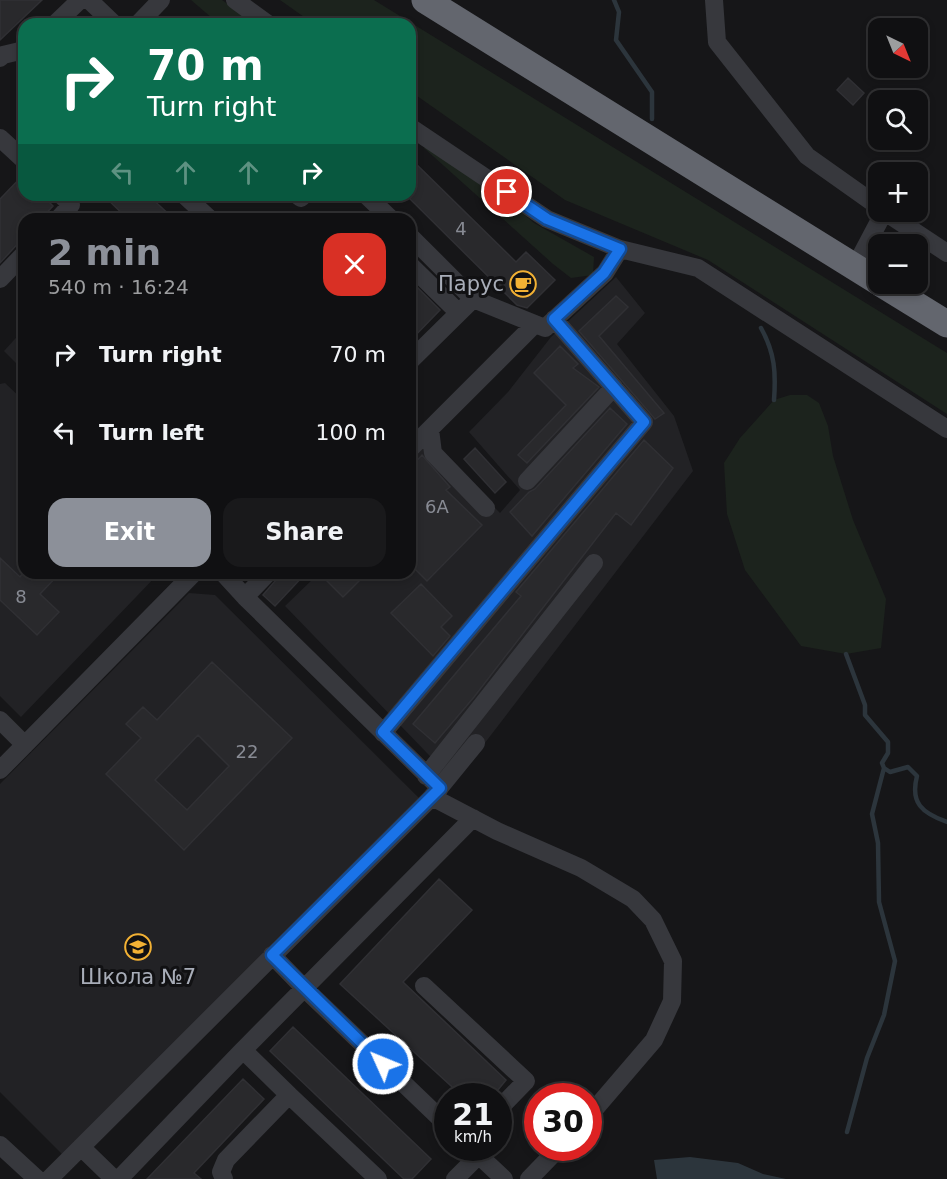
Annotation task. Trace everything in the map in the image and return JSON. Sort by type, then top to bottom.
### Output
[{"type":"highway","points":[[425,0],[868,275]]},
{"type":"highway","points":[[898,294],[947,324]]},
{"type":"street","points":[[61,18],[80,0]]},
{"type":"street","points":[[89,0],[108,18]]},
{"type":"street","points":[[144,18],[161,0]]},
{"type":"street","points":[[235,0],[260,18]]},
{"type":"street","points":[[714,0],[717,42],[807,156],[868,199]]},
{"type":"street","points":[[0,58],[18,51]]},
{"type":"street","points":[[416,131],[547,219],[620,249],[698,268],[947,429]]},
{"type":"street","points":[[0,138],[18,154]]},
{"type":"street","points":[[64,213],[71,205],[67,201]]},
{"type":"street","points":[[190,201],[204,213]]},
{"type":"street","points":[[372,201],[385,213]]},
{"type":"street","points":[[855,267],[879,222]]},
{"type":"street","points":[[899,222],[947,253]]},
{"type":"street","points":[[416,242],[473,299],[545,328],[604,273],[620,249]]},
{"type":"street","points":[[0,279],[18,260]]},
{"type":"street","points":[[416,271],[459,312]]},
{"type":"street","points":[[416,355],[473,299]]},
{"type":"street","points":[[383,732],[644,422],[554,319]]},
{"type":"street","points":[[416,443],[535,324]]},
{"type":"street","points":[[527,481],[614,387]]},
{"type":"street","points":[[430,429],[433,453],[486,508]]},
{"type":"street","points":[[433,787],[594,563]]},
{"type":"street","points":[[0,770],[188,579]]},
{"type":"street","points":[[228,579],[383,732],[433,787],[473,818],[497,831],[581,867],[633,898],[653,920],[673,961],[672,1001],[654,1040],[602,1101]]},
{"type":"street","points":[[245,597],[262,579]]},
{"type":"street","points":[[0,720],[25,745]]},
{"type":"street","points":[[49,1179],[272,955],[476,743]]},
{"type":"street","points":[[81,1147],[116,1179],[473,818]]},
{"type":"street","points":[[272,955],[434,1113]]},
{"type":"street","points":[[424,986],[526,1081],[512,1096]]},
{"type":"street","points":[[243,1050],[378,1179]]},
{"type":"street","points":[[224,1179],[221,1172],[226,1160],[289,1095]]},
{"type":"street","points":[[0,1144],[37,1179]]},
{"type":"street","points":[[455,1179],[468,1161]]},
{"type":"street","points":[[485,1161],[504,1179]]},
{"type":"street","points":[[529,1179],[546,1161]]},
{"type":"shaded area","points":[[191,0],[222,0],[248,18],[212,18]]},
{"type":"shaded area","points":[[280,0],[374,0],[403,18],[306,18]]},
{"type":"shaded area","points":[[416,26],[947,353],[947,414],[708,260],[565,200],[416,95]]},
{"type":"shaded area","points":[[430,146],[499,193],[534,223],[594,257],[593,275],[571,278],[553,264],[424,148]]},
{"type":"shaded area","points":[[616,277],[645,313],[617,344],[674,416],[693,471],[455,782],[285,606],[313,579],[416,579],[416,455],[429,441],[500,513],[520,490],[469,432],[508,392],[551,337]]},
{"type":"shaded area","points":[[18,336],[18,365],[4,351]]},
{"type":"shaded area","points":[[5,383],[18,395],[18,579],[153,579],[21,717],[0,696],[0,384]]},
{"type":"shaded area","points":[[790,395],[807,395],[819,403],[828,426],[833,456],[853,520],[886,599],[881,648],[846,654],[801,646],[745,570],[727,514],[724,463],[740,438],[774,400]]},
{"type":"shaded area","name":"Школа №7","points":[[189,593],[215,595],[422,801],[65,1157],[0,1092],[0,784]]},
{"type":"shaded area","points":[[690,1157],[738,1163],[763,1174],[786,1179],[657,1179],[654,1160]]},
{"type":"building","points":[[0,0],[42,0],[23,18],[18,18],[18,23],[0,40]]},
{"type":"building","points":[[848,78],[864,93],[853,105],[837,90]]},
{"type":"building","points":[[416,164],[516,262],[526,252],[555,280],[527,308],[517,305],[412,201],[416,201]]},
{"type":"building","points":[[18,180],[18,201],[48,201],[53,206],[47,213],[18,213],[18,244],[0,263],[0,199]]},
{"type":"building","points":[[109,201],[154,201],[168,213],[122,213]]},
{"type":"building","points":[[416,286],[440,310],[416,335]]},
{"type":"building","points":[[616,296],[628,307],[599,336],[664,413],[655,419],[579,331]]},
{"type":"building","points":[[560,346],[578,364],[573,368],[599,387],[527,463],[518,455],[566,405],[534,373]]},
{"type":"building","points":[[610,408],[627,424],[532,536],[510,512],[529,492],[535,489]]},
{"type":"building","points":[[644,440],[673,468],[631,525],[616,513],[474,697],[435,743],[413,724],[521,596],[516,592]]},
{"type":"building","points":[[475,448],[506,482],[495,493],[464,459]]},
{"type":"building","points":[[422,455],[450,487],[446,490],[482,525],[427,581],[416,570],[416,462]]},
{"type":"building","points":[[0,558],[18,575],[18,579],[54,579],[40,594],[59,612],[37,635],[0,600]]},
{"type":"building","points":[[277,579],[300,579],[275,606],[263,595]]},
{"type":"building","points":[[325,579],[361,579],[343,597]]},
{"type":"building","points":[[421,584],[452,616],[441,627],[450,636],[433,656],[391,613]]},
{"type":"building","points":[[212,662],[292,738],[184,850],[106,774],[141,738],[126,724],[143,707],[157,720]],"holes":[[[198,735],[229,766],[187,810],[155,780]]]},
{"type":"building","points":[[439,879],[472,910],[403,982],[506,1080],[504,1083],[448,1083],[340,984]]},
{"type":"building","points":[[293,1027],[431,1159],[412,1179],[404,1179],[270,1051]]},
{"type":"building","points":[[243,1079],[264,1099],[194,1173],[201,1179],[147,1179]]},
{"type":"waterway","points":[[614,0],[619,12],[616,40],[652,92],[652,119]]},
{"type":"waterway","points":[[761,328],[774,363],[774,400]]},
{"type":"waterway","points":[[846,654],[865,705],[865,715],[888,742],[888,753],[882,763],[884,768],[872,814],[878,843],[879,902],[895,961],[884,1015],[867,1058],[847,1132]]},
{"type":"waterway","points":[[884,768],[890,772],[908,767],[917,776],[915,793],[920,806],[931,815],[947,822]]},
{"type":"place","name":"Парус","points":[[523,284]]},
{"type":"place","name":"Школа №7","points":[[138,947]]},
{"type":"route","points":[[383,1064],[272,955],[440,788],[383,732],[644,422],[554,319],[604,273],[620,249],[547,219],[507,192]]}]
